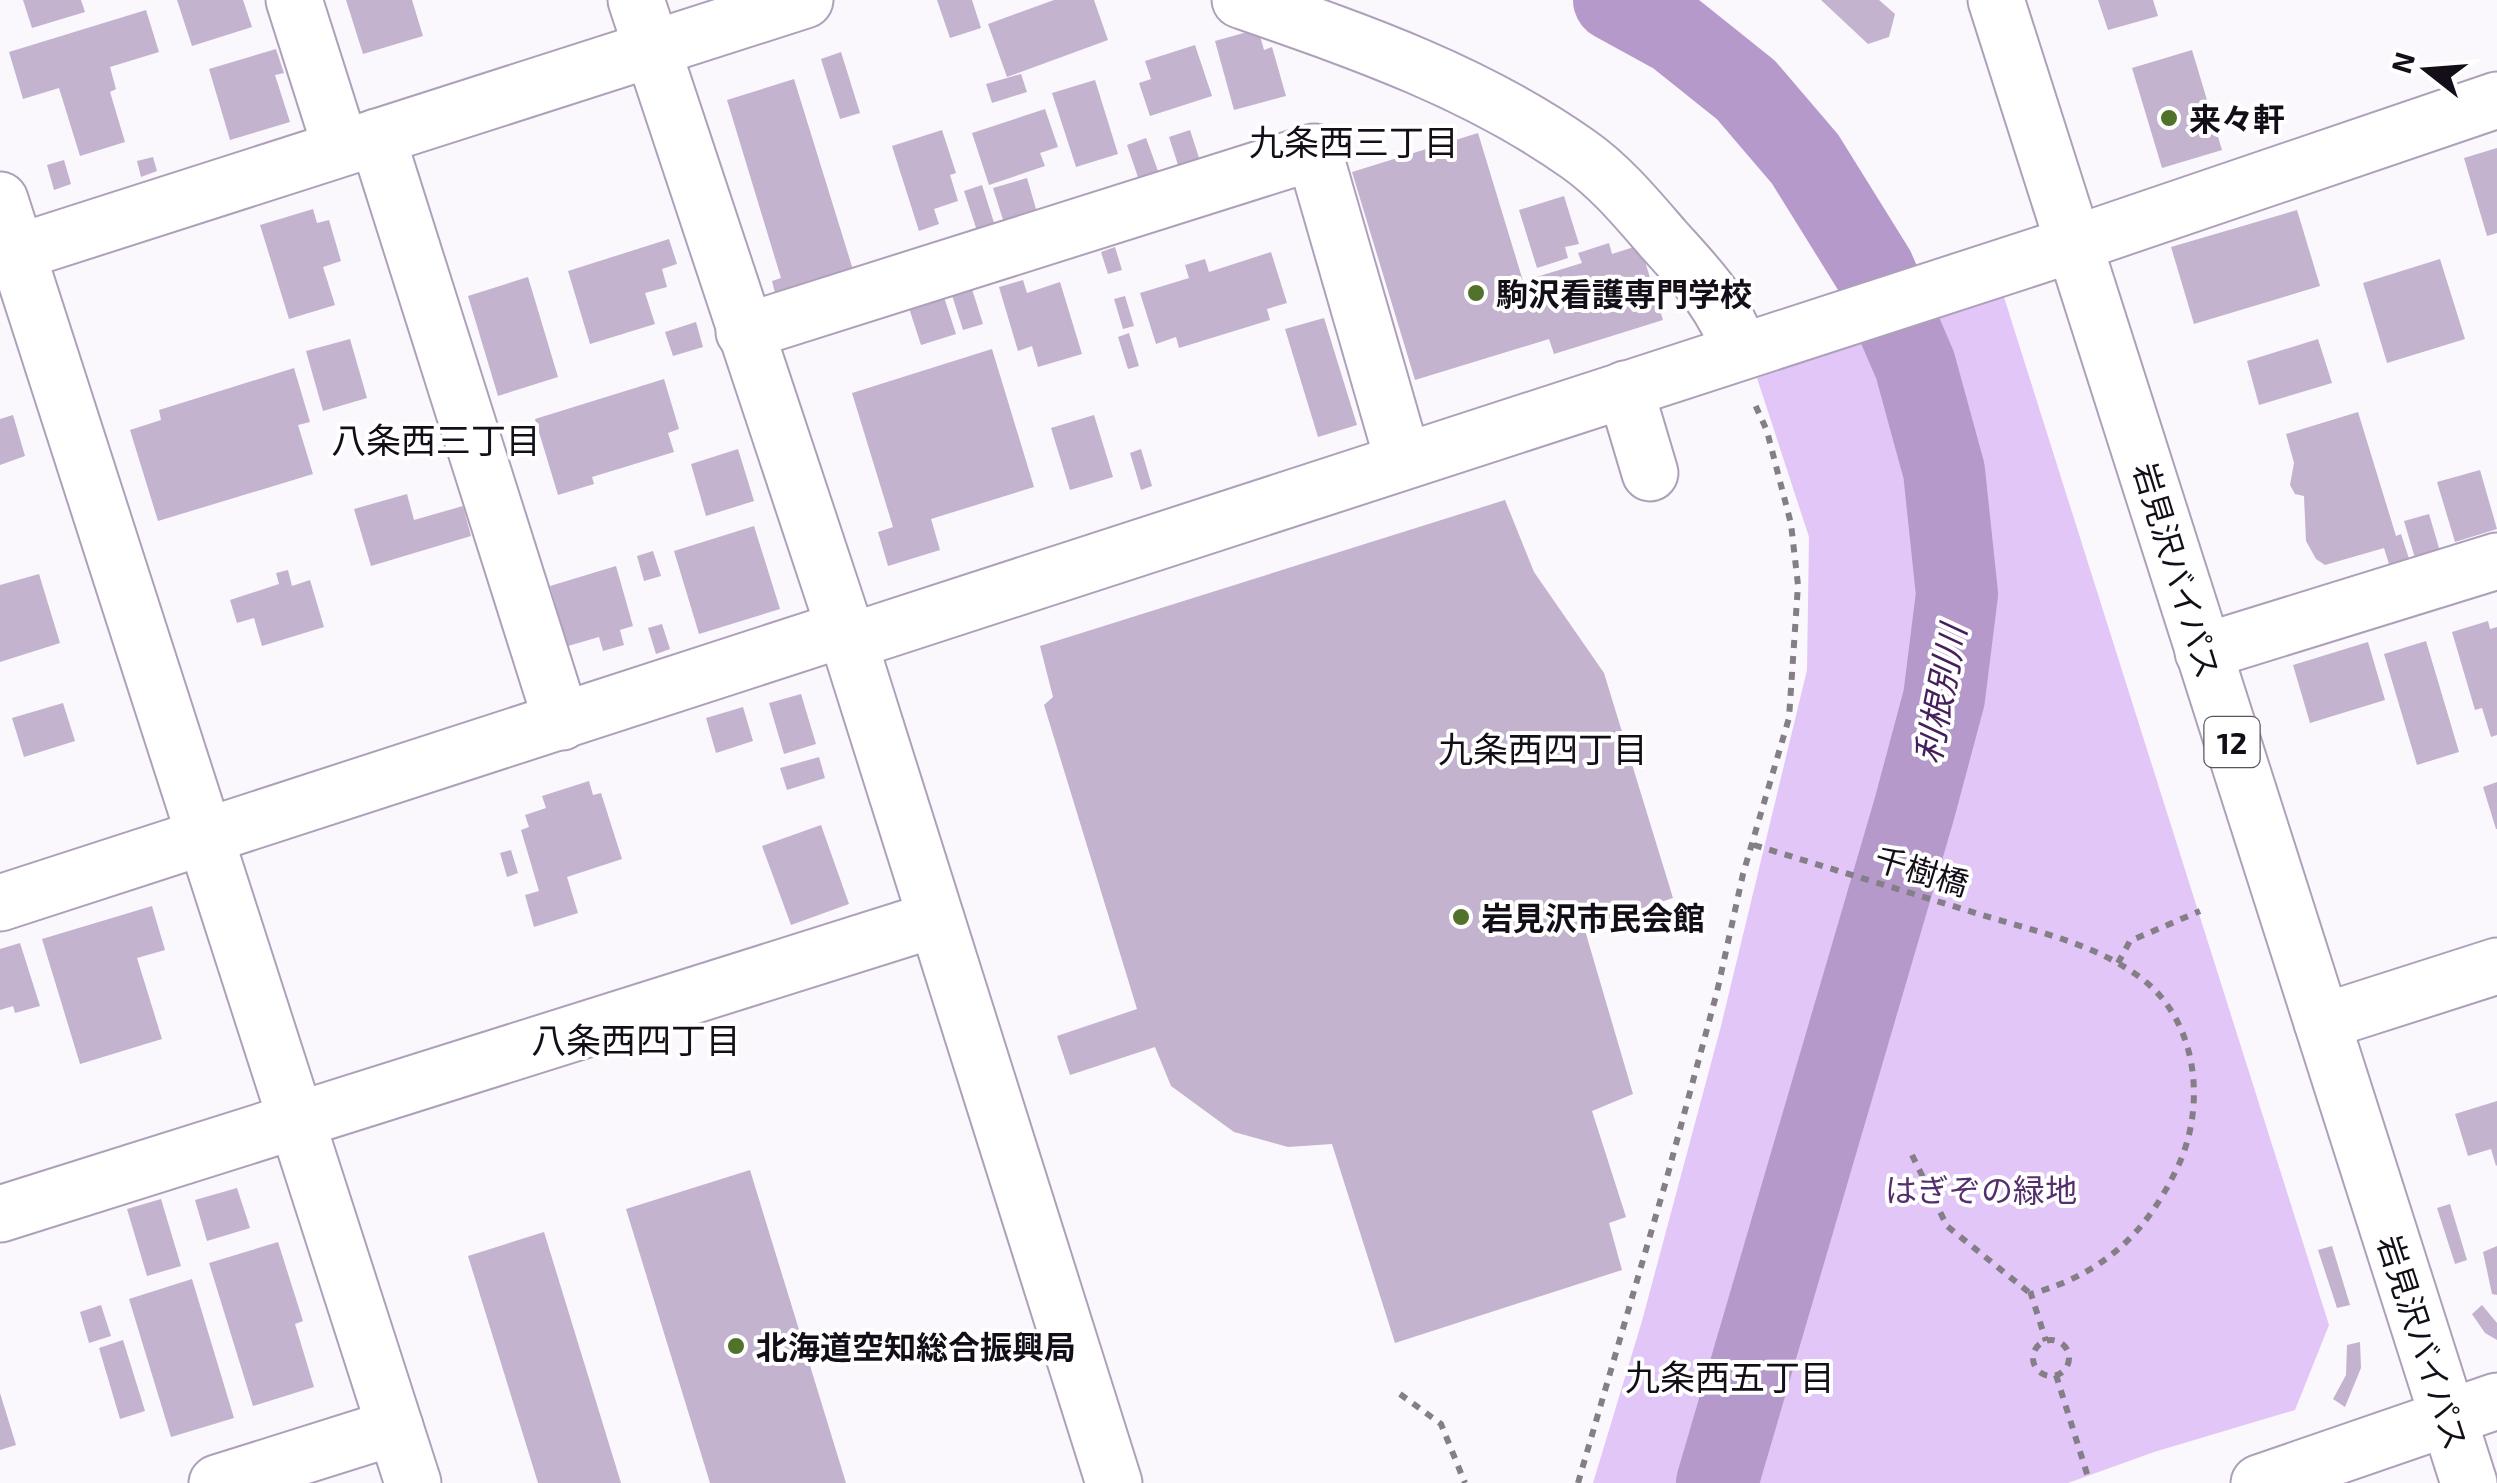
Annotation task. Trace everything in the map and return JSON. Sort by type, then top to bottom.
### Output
[{"type":"main road","points":[[294,0],[359,143],[562,722]]},
{"type":"main road","points":[[8,256],[359,143],[644,24],[805,0]]},
{"type":"main road","points":[[1240,0],[1392,52],[1459,84],[1580,154],[1630,201],[1723,307],[1744,350]]},
{"type":"main road","name":"岩見沢バイパス","points":[[1996,0],[2077,243],[2322,1022],[2472,1409],[2469,1483]]},
{"type":"main road","points":[[644,24],[846,635],[1114,1483]]},
{"type":"main road","points":[[0,902],[1625,389],[2077,243],[2497,100]]},
{"type":"main road","points":[[744,332],[1314,152],[1402,460]]},
{"type":"main road","points":[[0,200],[8,256],[203,836],[413,1483]]},
{"type":"main road","points":[[1625,389],[1650,473]]},
{"type":"main road","points":[[2203,652],[2497,562]]},
{"type":"main road","points":[[0,1214],[936,919]]},
{"type":"main road","points":[[2322,1022],[2497,966]]},
{"type":"main road","points":[[2259,1483],[2472,1409]]},
{"type":"main road","points":[[217,1483],[395,1427]]},
{"type":"path","points":[[1578,1483],[1671,1162],[1790,718],[1798,584],[1791,524],[1744,350]]},
{"type":"path","name":"千樹橋","points":[[1754,845],[2075,943],[2144,980],[2184,1038],[2196,1080],[2196,1114],[2158,1208],[2097,1268],[2030,1294]]},
{"type":"path","points":[[2118,964],[2130,941],[2200,910]]},
{"type":"path","points":[[1912,1155],[1947,1226],[2030,1294],[2046,1341]]},
{"type":"path","points":[[2046,1341],[2058,1342],[2067,1350],[2068,1362],[2056,1375],[2044,1375],[2034,1363],[2034,1352],[2046,1341]]},
{"type":"path","points":[[2056,1375],[2088,1477]]},
{"type":"path","points":[[1400,1394],[1441,1424],[1465,1483]]},
{"type":"green space","name":"はぎぞの緑地","points":[[2003,294],[2329,1325],[2295,1410],[2154,1452],[2068,1483],[1593,1483],[1642,1321],[1721,1026],[1807,670],[1809,537],[1757,378]]},
{"type":"building","points":[[23,0],[81,0],[85,12],[32,28]]},
{"type":"building","points":[[177,0],[243,0],[252,27],[192,46]]},
{"type":"building","points":[[346,0],[412,0],[423,36],[363,54]]},
{"type":"building","points":[[937,0],[972,0],[981,28],[950,38]]},
{"type":"building","points":[[1054,0],[1094,0],[1108,40],[1007,77],[988,24]]},
{"type":"building","points":[[1821,0],[1879,0],[1895,14],[1889,37],[1868,44]]},
{"type":"building","points":[[2098,0],[2153,0],[2158,16],[2108,30]]},
{"type":"building","points":[[146,10],[159,52],[110,67],[116,89],[110,92],[125,142],[80,156],[59,88],[23,99],[9,52]]},
{"type":"building","points":[[1258,29],[1264,50],[1272,47],[1286,96],[1234,110],[1215,41]]},
{"type":"building","points":[[1195,45],[1212,96],[1150,116],[1139,83],[1151,79],[1145,61]]},
{"type":"building","points":[[276,49],[284,73],[275,75],[290,122],[230,140],[209,69]]},
{"type":"building","points":[[2192,50],[2222,150],[2162,168],[2132,68]]},
{"type":"building","points":[[841,52],[860,113],[840,119],[821,59]]},
{"type":"building","points":[[1021,74],[1027,92],[992,103],[986,84]]},
{"type":"building","points":[[794,79],[854,273],[776,297],[772,281],[781,278],[727,100]]},
{"type":"building","points":[[1095,80],[1118,154],[1076,167],[1052,93]]},
{"type":"building","points":[[1045,109],[1058,147],[1040,153],[1045,166],[989,185],[972,133]]},
{"type":"building","points":[[942,130],[956,173],[950,175],[958,201],[934,209],[939,224],[919,231],[892,146]]},
{"type":"building","points":[[1190,130],[1201,164],[1180,171],[1169,137]]},
{"type":"building","points":[[1478,133],[1523,281],[1582,263],[1578,253],[1609,243],[1612,254],[1640,245],[1663,320],[1554,354],[1549,339],[1415,380],[1352,172]]},
{"type":"building","points":[[1146,138],[1162,182],[1142,189],[1127,145]]},
{"type":"building","points":[[2497,148],[2497,233],[2487,236],[2464,158]]},
{"type":"building","points":[[153,157],[157,171],[141,177],[137,161]]},
{"type":"building","points":[[64,160],[71,184],[54,190],[47,165]]},
{"type":"building","points":[[1027,178],[1038,216],[1005,226],[993,188]]},
{"type":"building","points":[[982,185],[997,232],[979,237],[964,191]]},
{"type":"building","points":[[1564,196],[1579,244],[1565,247],[1568,258],[1537,268],[1519,210]]},
{"type":"building","points":[[313,209],[317,223],[329,220],[341,261],[323,267],[335,305],[289,319],[260,225]]},
{"type":"building","points":[[2297,210],[2320,286],[2194,324],[2171,247]]},
{"type":"building","points":[[669,239],[677,264],[662,269],[667,287],[645,293],[655,324],[590,344],[568,271]]},
{"type":"building","points":[[1115,247],[1122,270],[1108,274],[1101,252]]},
{"type":"building","points":[[1271,252],[1287,303],[1267,309],[1270,320],[1179,348],[1176,337],[1156,344],[1140,293],[1189,278],[1185,265],[1205,259],[1209,272]]},
{"type":"building","points":[[2440,259],[2465,339],[2387,363],[2363,283]]},
{"type":"building","points":[[528,277],[558,377],[498,396],[468,296]]},
{"type":"building","points":[[1023,280],[1027,293],[1060,282],[1082,354],[1038,367],[1032,346],[1018,351],[999,287]]},
{"type":"building","points":[[971,286],[983,324],[963,330],[951,292]]},
{"type":"building","points":[[1125,296],[1134,326],[1123,329],[1114,299]]},
{"type":"building","points":[[944,297],[956,334],[921,345],[909,308]]},
{"type":"building","points":[[1324,318],[1357,425],[1318,437],[1285,329]]},
{"type":"building","points":[[696,322],[703,347],[673,356],[665,332]]},
{"type":"building","points":[[1129,333],[1139,366],[1128,369],[1118,337]]},
{"type":"building","points":[[350,339],[367,398],[323,411],[306,351]]},
{"type":"building","points":[[2318,339],[2332,383],[2259,405],[2247,361]]},
{"type":"building","points":[[992,349],[1034,487],[931,519],[940,550],[888,566],[878,532],[893,527],[852,393]]},
{"type":"building","points":[[294,368],[310,422],[298,425],[313,474],[158,521],[130,430],[161,420],[159,410]]},
{"type":"building","points":[[664,379],[679,429],[668,433],[674,452],[592,477],[594,484],[558,495],[535,419]]},
{"type":"building","points":[[2358,412],[2396,536],[2401,534],[2413,571],[2393,577],[2384,548],[2325,565],[2316,559],[2306,541],[2304,496],[2295,494],[2290,485],[2294,463],[2286,434]]},
{"type":"building","points":[[13,415],[25,456],[0,465],[0,419]]},
{"type":"building","points":[[1094,415],[1113,477],[1070,490],[1051,428]]},
{"type":"building","points":[[738,449],[754,501],[706,516],[691,464]]},
{"type":"building","points":[[1141,449],[1152,486],[1141,490],[1130,453]]},
{"type":"building","points":[[2480,470],[2497,529],[2455,542],[2437,482]]},
{"type":"building","points":[[407,494],[414,520],[463,506],[471,536],[371,566],[354,509]]},
{"type":"building","name":"岩見沢市民会館","points":[[1505,500],[1534,572],[1604,673],[1673,898],[1584,927],[1633,1094],[1592,1111],[1626,1217],[1609,1223],[1622,1270],[1395,1343],[1332,1144],[1288,1147],[1234,1132],[1171,1086],[1155,1047],[1070,1075],[1057,1036],[1137,1009],[1044,705],[1053,697],[1040,646]]},
{"type":"building","points":[[2429,514],[2442,558],[2417,565],[2404,521]]},
{"type":"building","points":[[754,526],[780,609],[699,634],[674,551]]},
{"type":"building","points":[[653,551],[661,576],[644,581],[637,556]]},
{"type":"building","points":[[616,566],[633,626],[620,630],[624,645],[603,651],[599,637],[568,646],[550,586]]},
{"type":"building","points":[[288,570],[292,586],[310,580],[324,627],[262,646],[254,618],[237,623],[230,600],[279,584],[276,573]]},
{"type":"building","points":[[39,574],[60,643],[0,662],[0,585]]},
{"type":"building","points":[[2488,621],[2490,629],[2497,627],[2497,735],[2491,737],[2482,708],[2475,710],[2452,632]]},
{"type":"building","points":[[662,624],[670,649],[656,654],[648,628]]},
{"type":"building","points":[[2426,641],[2459,752],[2417,765],[2384,654]]},
{"type":"building","points":[[2368,642],[2385,700],[2310,723],[2293,665]]},
{"type":"building","points":[[801,694],[816,744],[784,754],[769,703]]},
{"type":"building","points":[[63,703],[75,741],[24,757],[12,718]]},
{"type":"building","points":[[743,707],[753,741],[716,753],[706,718]]},
{"type":"building","points":[[819,757],[825,778],[787,790],[780,768]]},
{"type":"building","points":[[589,781],[593,795],[601,793],[622,859],[567,877],[578,913],[534,927],[525,895],[539,891],[521,830],[529,827],[525,815],[546,808],[542,796]]},
{"type":"building","points":[[2497,782],[2497,829],[2496,829],[2483,787]]},
{"type":"building","points":[[821,825],[849,904],[791,925],[762,846]]},
{"type":"building","points":[[511,850],[518,873],[507,877],[500,853]]},
{"type":"building","points":[[152,906],[165,950],[137,958],[162,1039],[80,1064],[42,939]]},
{"type":"building","points":[[20,943],[40,1006],[15,1013],[13,1006],[0,1010],[0,949]]},
{"type":"building","points":[[2497,1101],[2496,1166],[2491,1149],[2468,1156],[2455,1114]]},
{"type":"building","name":"北海道空知総合振興局","points":[[750,1170],[846,1483],[710,1483],[626,1209]]},
{"type":"building","points":[[237,1188],[250,1228],[207,1241],[195,1200]]},
{"type":"building","points":[[161,1199],[181,1266],[147,1276],[127,1209]]},
{"type":"building","points":[[2450,1204],[2467,1260],[2455,1264],[2437,1208]]},
{"type":"building","points":[[544,1232],[621,1483],[538,1483],[468,1256]]},
{"type":"building","points":[[278,1242],[303,1321],[295,1324],[314,1387],[253,1406],[209,1263]]},
{"type":"building","points":[[2332,1246],[2350,1305],[2337,1308],[2318,1250]]},
{"type":"building","points":[[2497,1246],[2497,1295],[2492,1294],[2483,1252]]},
{"type":"building","points":[[192,1279],[234,1418],[171,1437],[129,1299]]},
{"type":"building","points":[[101,1305],[111,1336],[89,1343],[80,1312]]},
{"type":"building","points":[[2482,1305],[2497,1323],[2497,1340],[2485,1333],[2472,1314]]},
{"type":"building","points":[[123,1340],[145,1411],[120,1419],[99,1348]]},
{"type":"building","points":[[2360,1342],[2361,1368],[2345,1407],[2333,1399],[2346,1375],[2347,1345]]},
{"type":"building","points":[[0,1393],[16,1445],[0,1450]]},
{"type":"waterway","name":"利根別川","points":[[1614,0],[1676,34],[1746,90],[1805,159],[1874,270],[1915,365],[1944,471],[1957,594],[1944,698],[1914,810],[1717,1483]]},
{"type":"place","name":"来々軒","points":[[2169,118]]},
{"type":"place","name":"駒沢看護専門学校","points":[[1476,293]]},
{"type":"place","name":"岩見沢市民会館","points":[[1461,917]]},
{"type":"place","name":"北海道空知総合振興局","points":[[736,1346]]},
{"type":"district","name":"九条西三丁目","points":[[1354,141]]},
{"type":"district","name":"八条西三丁目","points":[[436,439]]},
{"type":"district","name":"九条西四丁目","points":[[1543,748]]},
{"type":"district","name":"八条西四丁目","points":[[636,1039]]},
{"type":"district","name":"九条西五丁目","points":[[1730,1376]]}]
